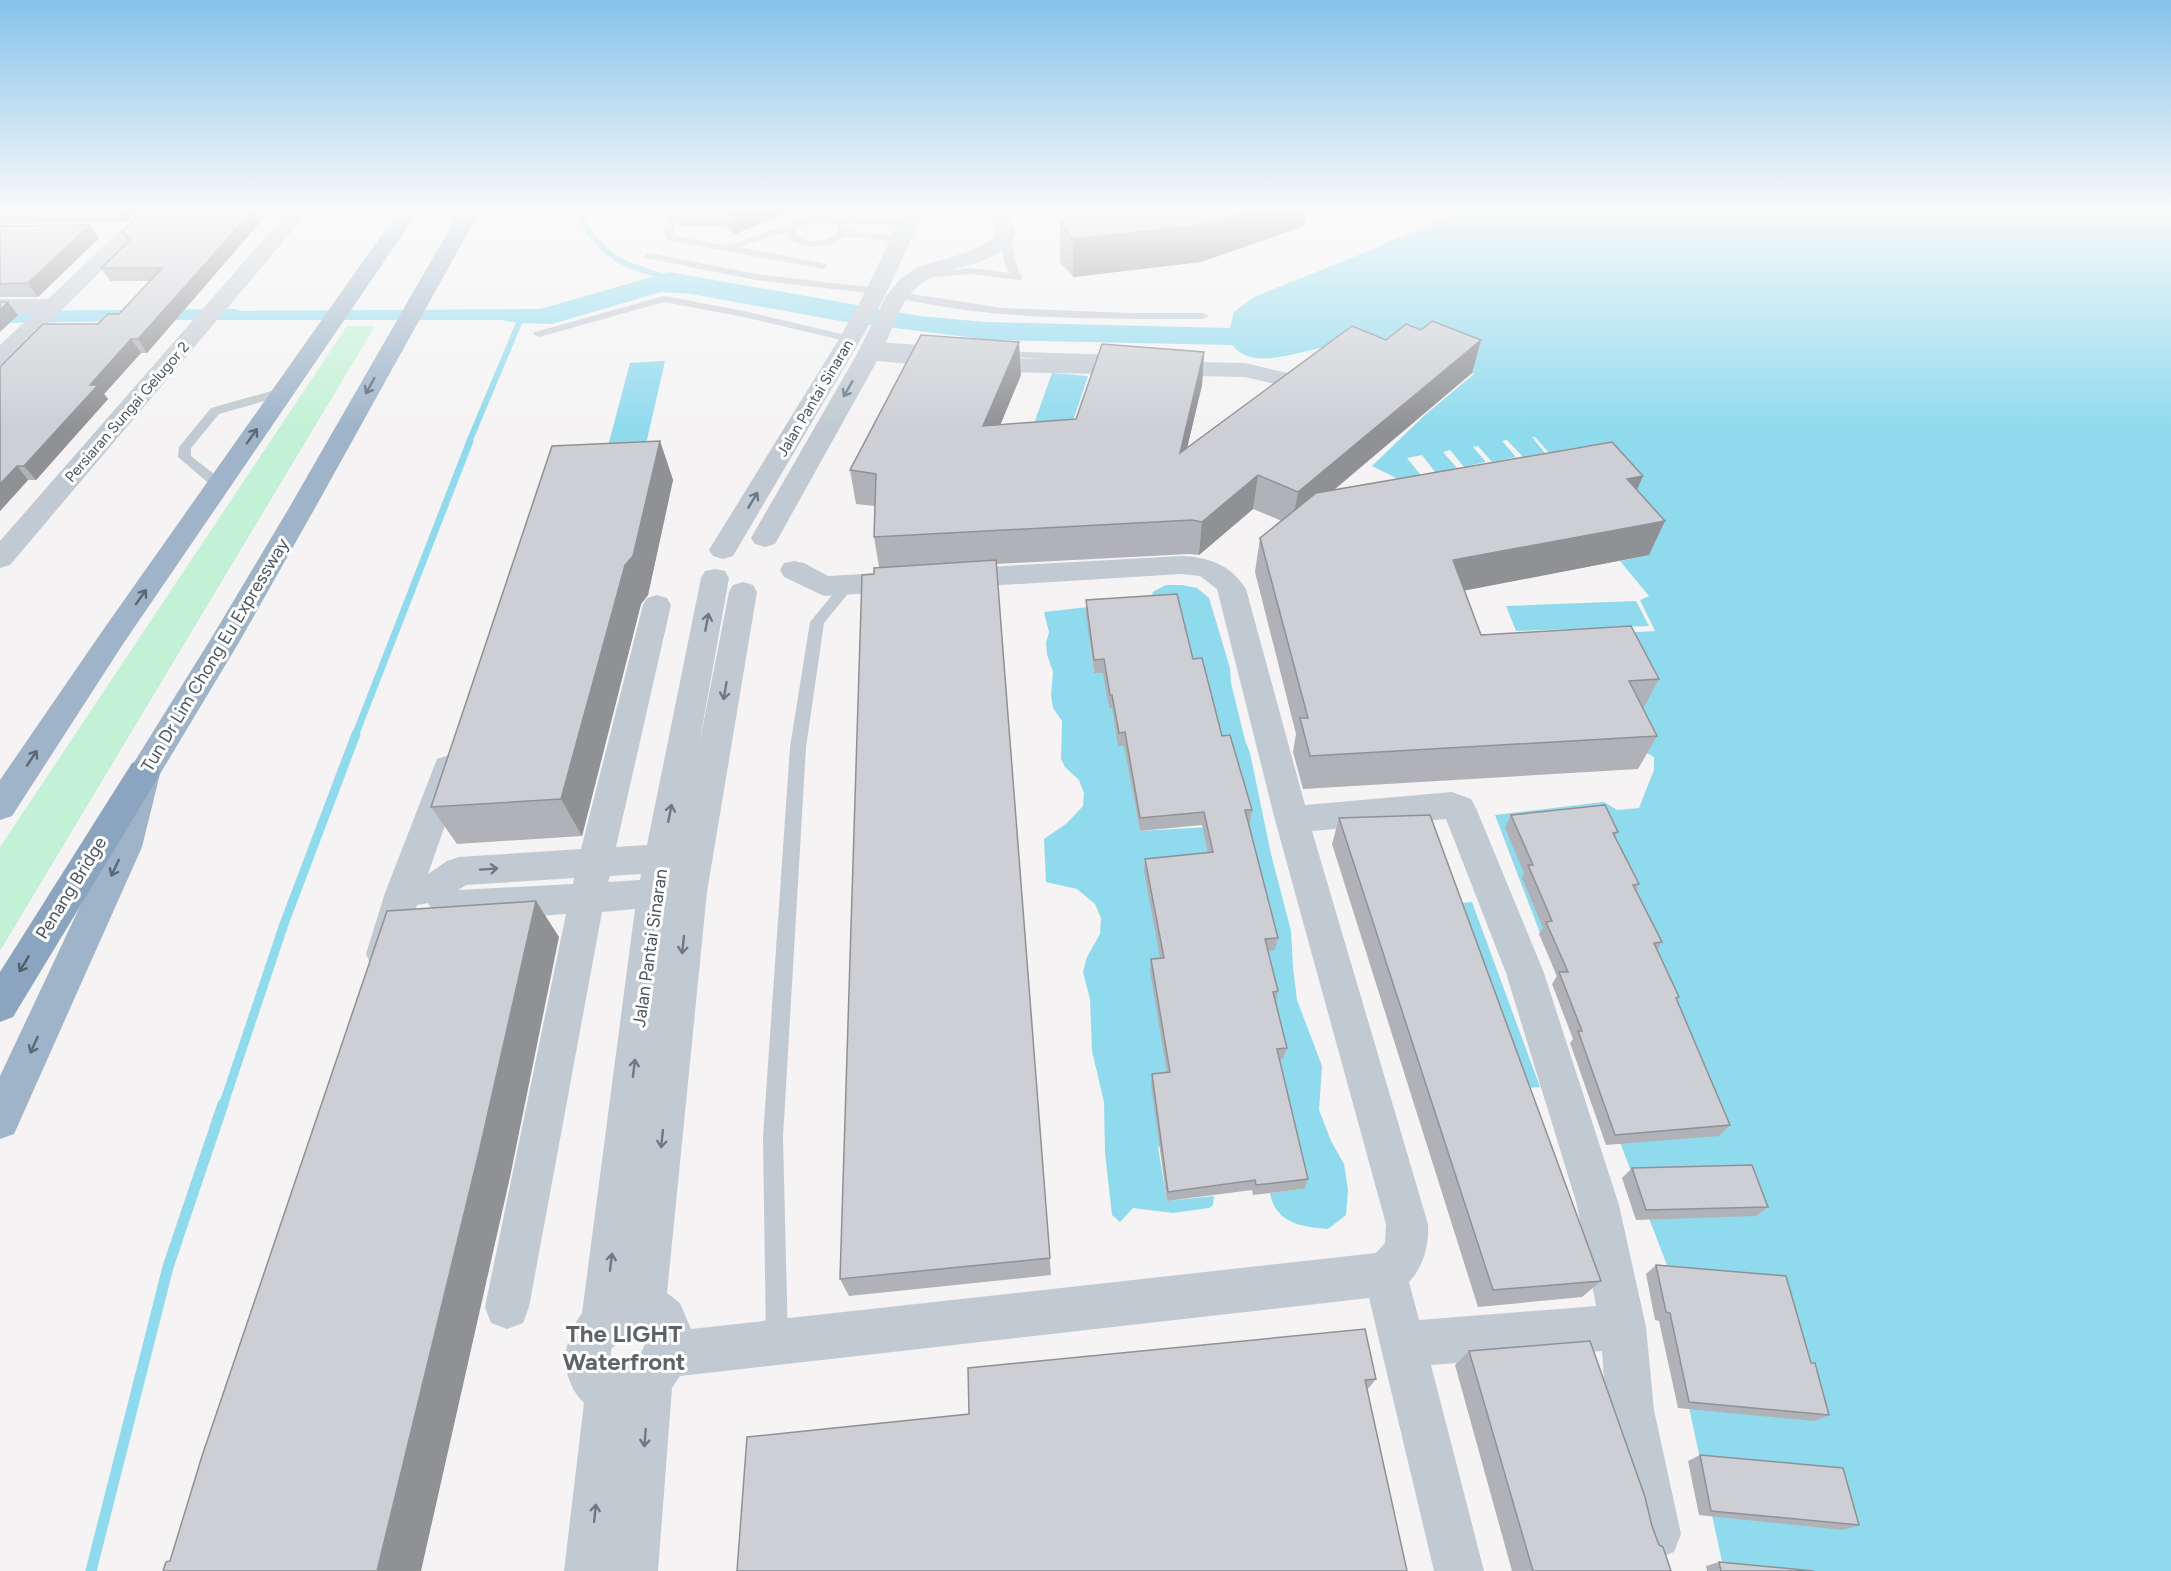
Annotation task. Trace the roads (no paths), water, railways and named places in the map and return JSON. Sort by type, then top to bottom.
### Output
[{"type":"highway","points":[[0,807],[218,484],[358,282]]},
{"type":"highway","name":"Tun Dr Lim Chong Eu Expressway","points":[[0,1120],[125,847],[144,772],[297,518],[430,282]]},
{"type":"highway","name":"Penang Bridge","points":[[0,1005],[144,772]]},
{"type":"street","points":[[0,357],[79,282]]},
{"type":"street","name":"Persiaran Sungai Gelugor 2","points":[[0,559],[239,282]]},
{"type":"street","name":"Jalan Pantai Sinaran","points":[[624,1313],[672,893],[679,857],[753,577],[867,344],[892,282]]},
{"type":"street","name":"Jalan Pantai Sinaran","points":[[885,297],[908,282]]},
{"type":"street","points":[[0,306],[44,316]]},
{"type":"street","points":[[867,344],[999,365],[1245,370],[1288,380]]},
{"type":"street","name":"Jalan Pantai Sinaran","points":[[765,538],[867,344]]},
{"type":"street","points":[[765,538],[784,542],[791,547],[797,561],[753,577],[742,540],[765,538]]},
{"type":"street","points":[[589,1571],[642,1375],[670,1335],[664,1317],[655,1309],[624,1313],[595,1332],[589,1346],[586,1361],[590,1374],[598,1384],[642,1375],[777,1343],[1385,1274],[1398,1263],[1408,1247],[1407,1224],[1292,820],[1232,589],[1225,578],[1197,565],[824,586],[753,577]]},
{"type":"street","points":[[507,1307],[587,898],[657,605]]},
{"type":"street","points":[[375,982],[419,890],[461,736]]},
{"type":"street","points":[[1292,820],[1452,805],[1459,808],[1525,973],[1598,1205],[1623,1327],[1630,1410],[1659,1543]]},
{"type":"street","points":[[419,890],[459,871],[679,857]]},
{"type":"street","points":[[419,890],[450,907],[672,893]]},
{"type":"street","points":[[1385,1274],[1460,1571]]},
{"type":"street","points":[[1402,1344],[1623,1327]]},
{"type":"street","points":[[633,1571],[642,1375]]},
{"type":"lane","points":[[790,282],[885,297],[1003,311],[1129,316],[1203,316]]},
{"type":"lane","points":[[539,334],[664,299],[744,314],[867,344],[1035,356],[1195,359]]},
{"type":"lane","points":[[218,484],[184,457],[185,447],[215,411],[282,392]]},
{"type":"lane","points":[[777,1343],[773,1137],[798,747],[817,622],[848,585]]},
{"type":"water","points":[[633,282],[728,282],[920,316],[985,322],[1230,328],[1234,312],[1254,297],[1291,282],[2171,282],[2171,1571],[1724,1571],[1690,1412],[1668,1268],[1495,815],[1604,802],[1617,810],[1639,808],[1654,770],[1654,757],[1641,750],[1622,633],[1655,631],[1640,600],[1649,596],[1620,561],[1649,555],[1410,485],[1372,466],[1426,414],[1474,374],[1427,355],[1394,350],[1329,347],[1265,358],[1242,353],[1232,345],[991,340],[846,322],[691,294],[661,292],[552,324],[501,320],[212,320],[220,311],[540,309]]},
{"type":"water","points":[[665,361],[646,444],[608,446],[630,363]]},
{"type":"water","points":[[1052,373],[1088,376],[1068,436],[1031,432]]},
{"type":"water","points":[[1166,585],[1197,588],[1209,598],[1230,668],[1231,683],[1250,753],[1271,854],[1291,931],[1297,1000],[1322,1066],[1319,1110],[1331,1141],[1344,1164],[1348,1190],[1346,1215],[1328,1229],[1291,1222],[1278,1211],[1270,1193],[1304,1189],[1242,1142],[1273,1013],[1208,1142],[1158,1147],[1167,1201],[1214,1196],[1213,1205],[1209,1208],[1173,1213],[1133,1208],[1120,1222],[1112,1215],[1105,1153],[1104,1102],[1092,1051],[1090,999],[1083,972],[1087,957],[1100,934],[1101,918],[1095,904],[1077,889],[1046,882],[1044,839],[1067,823],[1083,806],[1084,793],[1079,780],[1065,767],[1061,759],[1062,721],[1053,708],[1051,695],[1053,672],[1047,654],[1046,643],[1049,632],[1044,612],[1106,605],[1123,642],[1090,645],[1094,673],[1131,670],[1105,679],[1109,708],[1147,705],[1113,715],[1119,746],[1157,743],[1126,755],[1140,831],[1209,827],[1149,598],[1154,591]]},
{"type":"water","points":[[1636,601],[1649,626],[1516,631],[1506,606]]},
{"type":"water","points":[[1472,902],[1540,1087],[1515,1089],[1450,904]]},
{"type":"waterway","points":[[469,442],[519,323],[516,314]]},
{"type":"waterway","points":[[0,317],[235,315]]},
{"type":"waterway","points":[[355,736],[470,441]]},
{"type":"waterway","points":[[223,1106],[284,924],[356,734]]},
{"type":"waterway","points":[[91,1571],[168,1267],[223,1104]]},
{"type":"district","name":"The LIGHT Waterfront","points":[[624,1347]]}]
